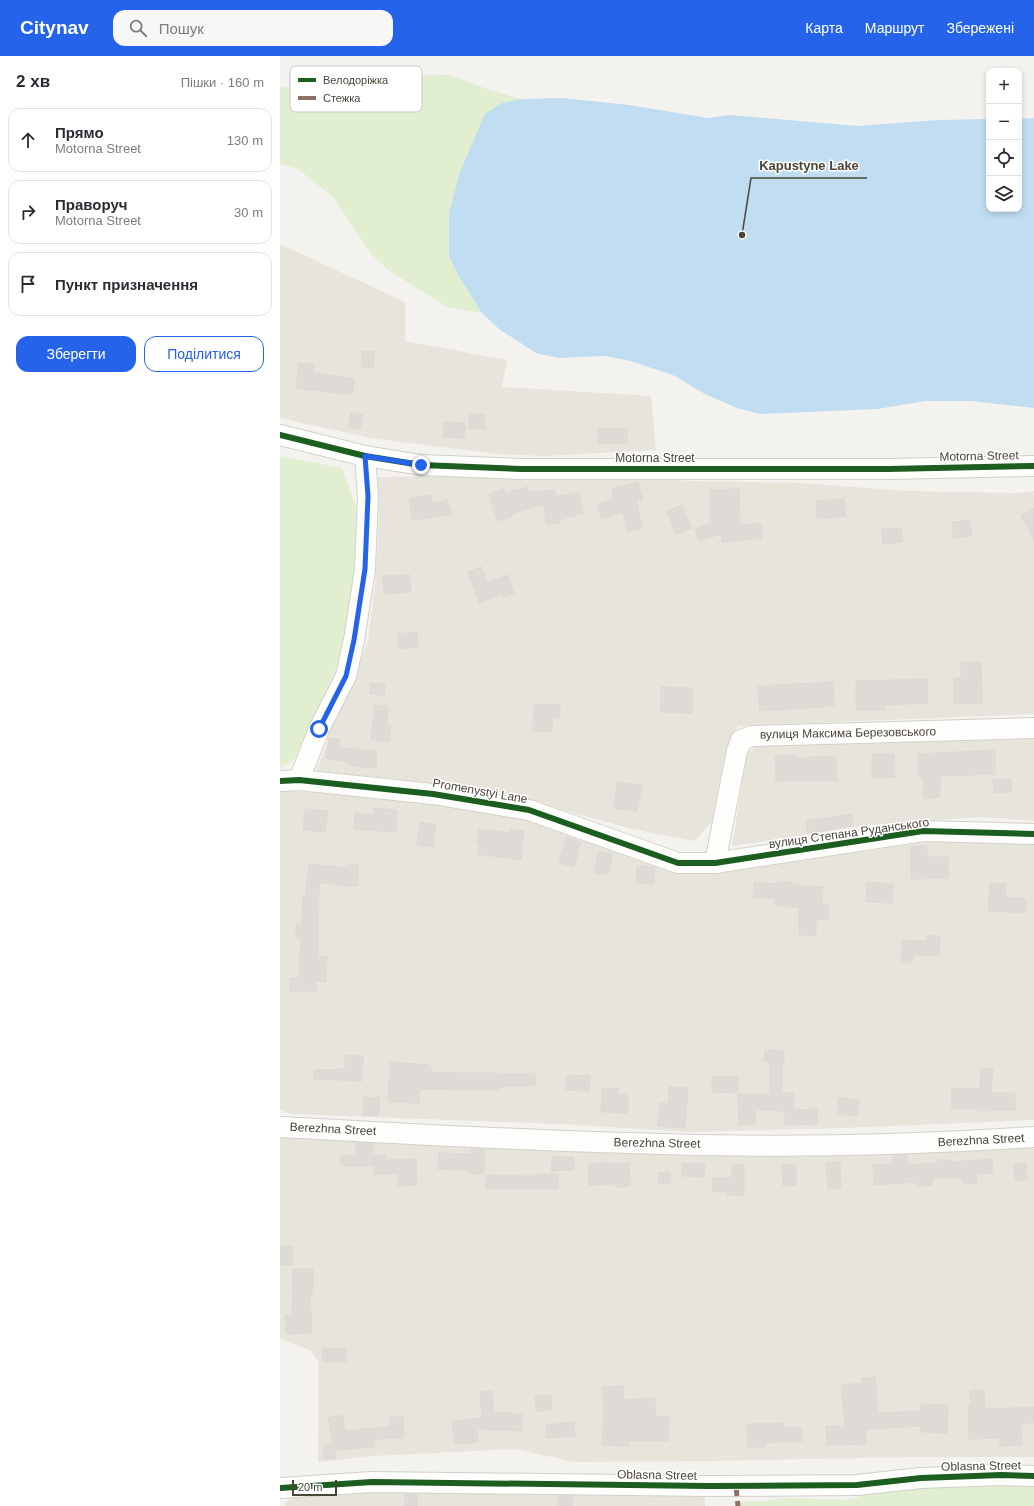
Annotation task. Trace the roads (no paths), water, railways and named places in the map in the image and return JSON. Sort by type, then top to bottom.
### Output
[{"type":"street","name":"Motorna Street","points":[[280,435],[365,456],[421,465],[521,470],[888,469],[1034,466]]},
{"type":"street","points":[[290,780],[319,729],[346,676],[354,640],[365,569],[368,496],[365,456]]},
{"type":"street","name":"вулиця Максима Березовського","points":[[716,863],[737,751],[741,740],[752,736],[1034,728]]},
{"type":"street","name":"Promenystyi Lane","points":[[290,780],[434,794],[529,810],[678,862],[716,863]]},
{"type":"street","name":"вулиця Степана Руданського","points":[[716,863],[923,830],[1034,834]]},
{"type":"street","name":"Berezhna Street","points":[[280,1127],[629,1144],[814,1145],[991,1140],[1034,1137]]},
{"type":"street","name":"Oblasna Street","points":[[280,1488],[372,1482],[709,1486],[857,1485],[921,1478],[1002,1475],[1034,1476]]},
{"type":"water","points":[[562,98],[629,105],[708,118],[729,115],[857,126],[938,120],[986,119],[986,212],[1022,212],[1022,119],[1034,118],[1034,408],[971,401],[925,401],[877,409],[760,414],[737,408],[705,394],[673,375],[627,360],[604,356],[558,358],[536,353],[499,329],[482,313],[458,275],[449,256],[449,213],[460,172],[485,114],[502,103],[521,99]]},
{"type":"place","name":"Kapustyne Lake","points":[[742,235]]}]
